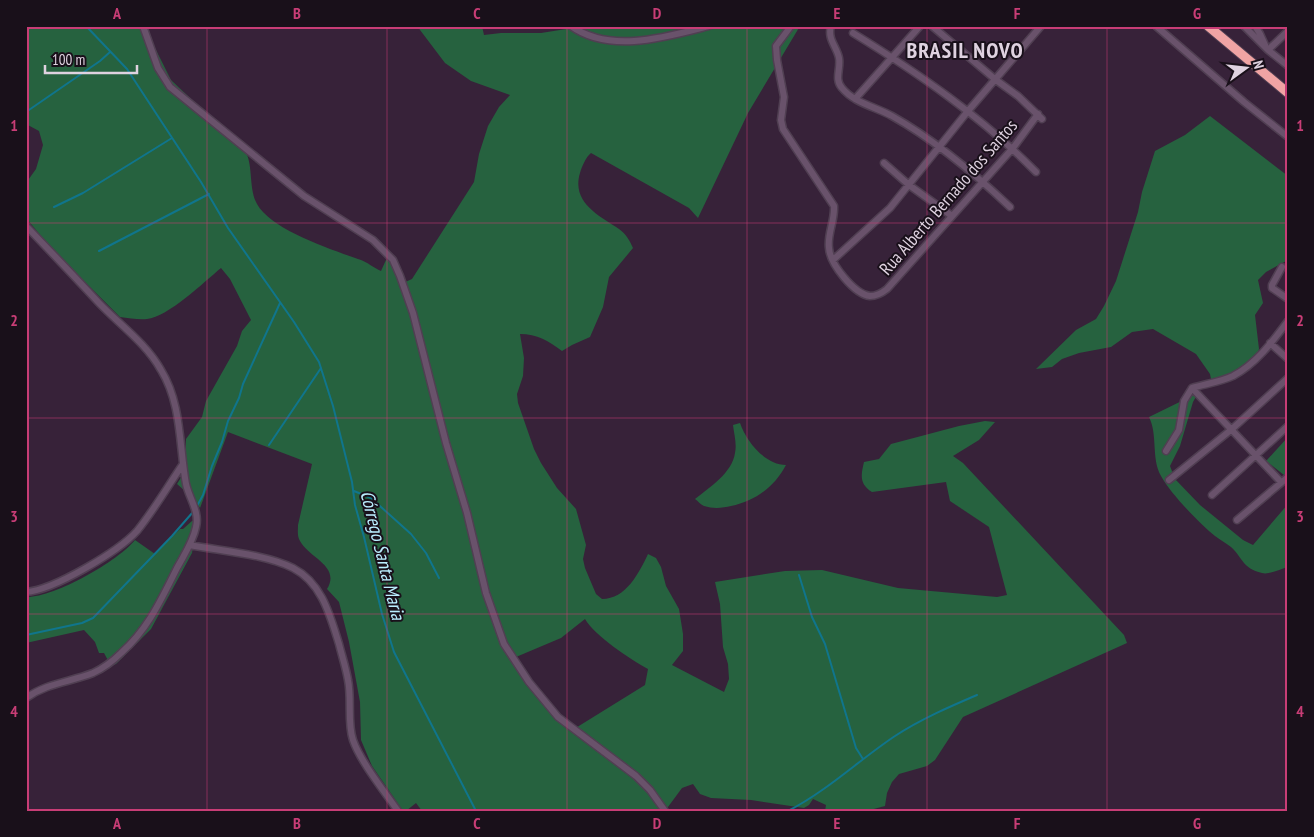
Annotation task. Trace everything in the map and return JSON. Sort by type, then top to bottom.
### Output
[{"type":"highway","points":[[1208,26],[1288,93]]},
{"type":"street","points":[[143,26],[160,72],[170,87],[304,196],[373,240],[393,260],[413,313],[446,443],[469,521],[486,593],[504,644],[529,682],[558,717],[636,776],[650,790],[665,811]]},
{"type":"street","points":[[571,26],[589,36],[626,41],[655,38],[708,26]]},
{"type":"street","points":[[791,26],[776,46],[784,97],[781,125],[785,135],[834,206],[834,217],[828,242],[833,260],[884,214],[1041,26]]},
{"type":"street","points":[[831,26],[830,36],[840,59],[838,75],[842,88],[855,99],[891,116],[940,147],[984,182],[1010,207]]},
{"type":"street","points":[[855,99],[920,26]]},
{"type":"street","points":[[932,26],[996,80]]},
{"type":"street","points":[[1156,26],[1244,102],[1288,137]]},
{"type":"street","points":[[1244,26],[1268,50],[1288,66]]},
{"type":"street","points":[[1255,26],[1268,50]]},
{"type":"street","points":[[1268,50],[1288,31]]},
{"type":"street","points":[[853,33],[893,58],[968,112],[1013,148],[1036,172]]},
{"type":"street","name":"Rua Alberto Bernado dos Santos","points":[[833,260],[844,277],[858,291],[870,296],[877,296],[887,289],[984,182],[1040,117],[1018,96],[996,80]]},
{"type":"street","points":[[884,163],[909,185],[952,216]]},
{"type":"street","points":[[26,226],[99,303],[136,338],[160,368],[172,393],[181,436],[188,493],[196,512],[196,527],[190,545],[149,622],[127,648],[109,663],[94,672],[45,687],[26,698]]},
{"type":"street","points":[[1282,267],[1272,288],[1288,300]]},
{"type":"street","points":[[1166,451],[1179,430],[1184,401],[1192,388],[1231,376],[1251,363],[1288,321]]},
{"type":"street","points":[[1270,343],[1288,359]]},
{"type":"street","points":[[1169,480],[1232,429],[1288,378]]},
{"type":"street","points":[[1192,388],[1281,482]]},
{"type":"street","points":[[1212,495],[1288,426]]},
{"type":"street","points":[[26,592],[45,588],[69,578],[129,538],[141,525],[183,464]]},
{"type":"street","points":[[1237,520],[1288,477]]},
{"type":"street","points":[[190,545],[280,563],[306,577],[318,590],[331,617],[346,670],[350,694],[353,742],[398,811]]},
{"type":"green space","points":[[26,26],[146,26],[171,80],[244,149],[249,161],[254,198],[264,213],[289,231],[363,261],[381,271],[386,260],[390,259],[403,283],[412,279],[474,182],[479,154],[488,126],[499,107],[510,95],[471,81],[445,63],[417,26],[482,26],[484,35],[541,33],[585,26],[800,26],[748,113],[698,218],[689,208],[591,153],[589,155],[584,162],[578,183],[583,200],[596,213],[624,233],[633,248],[609,277],[603,307],[590,337],[562,351],[542,339],[532,335],[520,334],[524,358],[523,376],[517,394],[518,403],[534,449],[541,463],[557,488],[576,509],[586,545],[583,559],[585,568],[596,594],[602,599],[618,595],[631,584],[648,554],[656,558],[661,567],[666,586],[679,609],[683,634],[683,651],[672,665],[724,692],[729,679],[728,664],[723,647],[720,604],[715,582],[785,571],[822,570],[898,588],[997,597],[1007,595],[989,527],[950,501],[946,482],[872,492],[865,486],[862,479],[864,462],[879,459],[891,444],[985,421],[995,422],[979,440],[953,456],[963,463],[1124,635],[1127,643],[963,717],[935,760],[927,766],[899,774],[892,782],[887,793],[885,806],[866,811],[825,811],[826,805],[813,799],[804,808],[751,800],[711,798],[700,794],[693,784],[682,788],[665,811],[422,811],[416,803],[406,811],[403,811],[372,766],[361,740],[360,702],[349,642],[339,602],[327,589],[330,574],[327,568],[304,547],[298,537],[298,525],[312,464],[228,432],[200,508],[192,497],[177,484],[185,471],[186,439],[202,417],[206,401],[237,346],[242,331],[251,320],[230,279],[221,268],[175,306],[156,317],[134,319],[120,317],[51,248],[26,218],[26,183],[36,169],[43,145],[39,131],[26,124]],"holes":[[[585,619],[590,626],[614,647],[648,669],[645,685],[574,729],[535,686],[516,657],[561,638]]]},
{"type":"green space","points":[[1210,116],[1288,176],[1288,260],[1266,272],[1258,280],[1263,303],[1255,315],[1259,349],[1256,360],[1212,384],[1210,374],[1196,354],[1153,329],[1132,332],[1111,347],[1079,353],[1062,359],[1052,367],[1036,369],[1076,330],[1096,319],[1104,306],[1116,281],[1155,151],[1185,135]]},
{"type":"green space","points":[[1198,393],[1193,402],[1180,446],[1170,466],[1175,479],[1200,505],[1243,540],[1253,545],[1288,504],[1288,567],[1271,573],[1255,571],[1250,568],[1231,547],[1215,536],[1194,516],[1171,491],[1161,476],[1156,462],[1152,424],[1149,417]]},
{"type":"green space","points":[[740,423],[757,451],[771,461],[786,465],[782,473],[764,492],[749,500],[725,507],[714,508],[704,506],[695,499],[720,479],[730,467],[736,450],[733,425]]},
{"type":"green space","points":[[1288,437],[1288,474],[1284,475],[1266,461]]},
{"type":"green space","points":[[192,521],[197,522],[192,553],[151,629],[116,664],[111,666],[104,653],[99,653],[95,642],[84,630],[26,643],[26,597],[38,596],[85,577],[115,558],[135,540],[155,554],[180,529],[183,529]]},
{"type":"waterway","name":"Córrego Santa Maria","points":[[86,26],[127,69],[201,182],[228,228],[294,322],[319,362],[333,406],[382,614],[394,652],[476,811]]},
{"type":"waterway","points":[[26,112],[100,61],[110,52]]},
{"type":"waterway","points":[[54,207],[83,193],[172,138]]},
{"type":"waterway","points":[[99,251],[209,194]]},
{"type":"waterway","points":[[197,506],[203,495],[228,421],[239,398],[243,384],[280,303]]},
{"type":"waterway","points":[[269,445],[321,368]]},
{"type":"waterway","points":[[354,491],[371,498],[411,534],[426,553],[439,578]]},
{"type":"waterway","points":[[26,635],[82,623],[93,618],[193,512]]},
{"type":"waterway","points":[[799,575],[812,617],[825,644],[856,748],[863,759]]},
{"type":"waterway","points":[[788,811],[830,785],[882,745],[905,730],[977,695]]},
{"type":"district","name":"BRASIL NOVO","points":[[965,50]]}]
